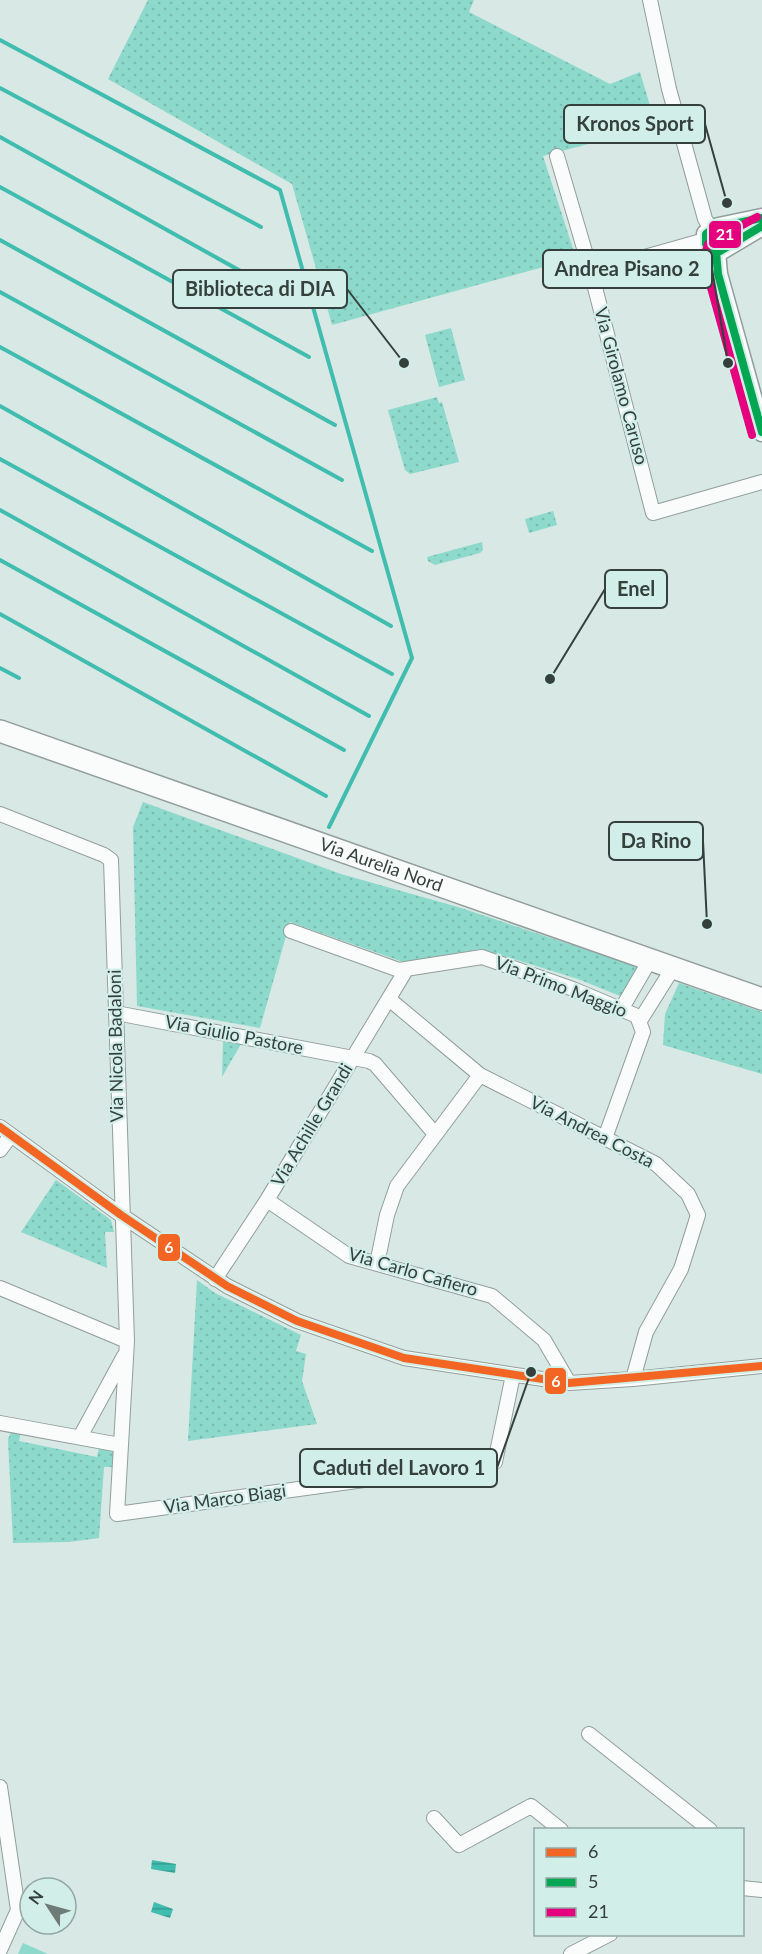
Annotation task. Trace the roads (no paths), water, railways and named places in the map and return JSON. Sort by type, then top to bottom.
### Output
[{"type":"main road","name":"Via Aurelia Nord","points":[[0,731],[762,999]]},
{"type":"street","points":[[650,0],[669,88],[705,219],[716,239],[718,274],[762,432]]},
{"type":"street","name":"Via Girolamo Caruso","points":[[557,156],[591,272],[653,513],[762,482]]},
{"type":"street","points":[[591,272],[757,226],[762,208]]},
{"type":"street","name":"Via Nicola Badaloni","points":[[0,814],[110,858],[126,1346],[117,1514]]},
{"type":"street","name":"Via Primo Maggio","points":[[291,932],[389,967],[406,970],[482,957],[622,1008],[641,1019],[643,1032],[605,1138]]},
{"type":"street","points":[[622,1008],[650,960]]},
{"type":"street","points":[[641,1019],[673,968]]},
{"type":"street","name":"Via Achille Grandi","points":[[215,1279],[267,1200],[406,970]]},
{"type":"street","name":"Via Andrea Costa","points":[[389,999],[480,1075],[656,1164],[674,1178],[688,1194],[698,1215],[681,1269],[646,1332],[633,1379]]},
{"type":"street","name":"Via Giulio Pastore","points":[[116,1013],[354,1057],[375,1064],[435,1134]]},
{"type":"street","points":[[377,1264],[394,1192],[480,1075]]},
{"type":"street","points":[[0,1150],[5,1131],[121,1215],[215,1279],[290,1318],[404,1358],[568,1383],[762,1366]]},
{"type":"street","name":"Via Carlo Cafiero","points":[[267,1200],[341,1252],[492,1296],[544,1340],[568,1383]]},
{"type":"street","points":[[0,1288],[126,1346],[80,1437]]},
{"type":"street","name":"Via Marco Biagi","points":[[117,1514],[495,1462],[513,1375]]},
{"type":"street","points":[[0,1423],[120,1445]]},
{"type":"street","points":[[589,1734],[707,1828]]},
{"type":"street","points":[[0,1786],[18,1910],[0,1950]]},
{"type":"street","points":[[434,1818],[459,1845],[531,1806],[558,1828]]},
{"type":"street","points":[[744,1888],[762,1890]]},
{"type":"street","points":[[571,1954],[608,1936]]},
{"type":"water","points":[[152,1860],[176,1864],[175,1873],[151,1869]]},
{"type":"water","points":[[154,1902],[173,1909],[170,1918],[151,1912]]},
{"type":"waterway","points":[[0,40],[280,190],[412,658],[329,827]]},
{"type":"waterway","points":[[0,88],[261,227]]},
{"type":"waterway","points":[[0,137],[298,303]]},
{"type":"waterway","points":[[0,187],[309,357]]},
{"type":"waterway","points":[[0,240],[335,425]]},
{"type":"waterway","points":[[0,292],[342,480]]},
{"type":"waterway","points":[[0,347],[372,551]]},
{"type":"waterway","points":[[0,406],[391,626]]},
{"type":"waterway","points":[[0,459],[392,674]]},
{"type":"waterway","points":[[0,510],[369,716]]},
{"type":"waterway","points":[[0,560],[344,750]]},
{"type":"waterway","points":[[0,614],[326,796]]},
{"type":"waterway","points":[[0,668],[19,678]]},
{"type":"place","name":"Kronos Sport","points":[[727,203]]},
{"type":"place","name":"Biblioteca di DIA","points":[[404,363]]},
{"type":"place","name":"Andrea Pisano 2","points":[[728,363]]},
{"type":"place","name":"Enel","points":[[550,679]]},
{"type":"place","name":"Da Rino","points":[[707,924]]},
{"type":"place","name":"Caduti del Lavoro 1","points":[[531,1372]]}]
